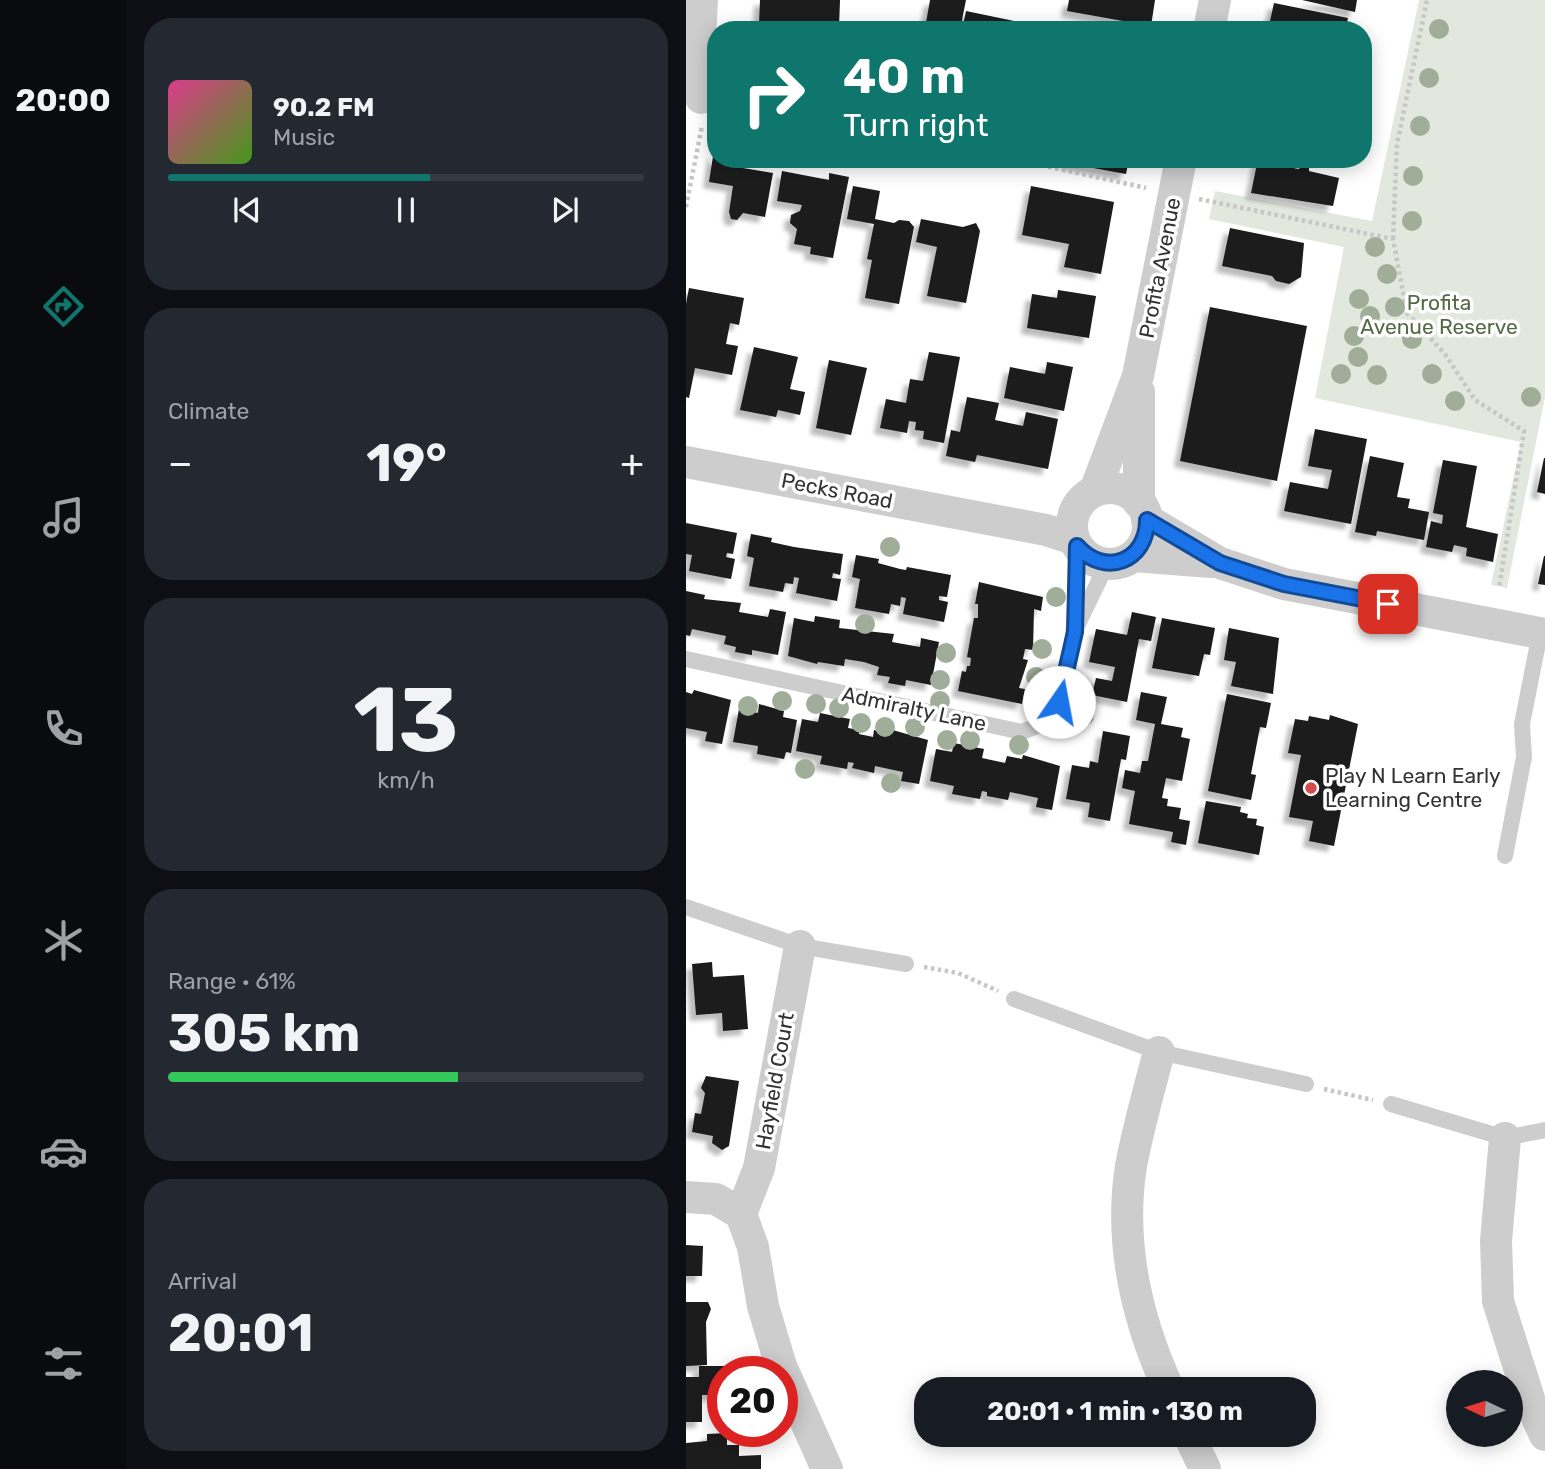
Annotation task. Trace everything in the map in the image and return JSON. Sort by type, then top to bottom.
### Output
[{"type":"street","points":[[702,0],[698,80],[703,99]]},
{"type":"street","points":[[1211,21],[1215,0]]},
{"type":"street","name":"Profita Avenue","points":[[1088,496],[1138,376],[1179,168]]},
{"type":"street","name":"Profita Avenue","points":[[1138,376],[1143,512]]},
{"type":"street","name":"Pecks Road","points":[[686,462],[1046,530],[1076,543]]},
{"type":"street","points":[[1220,563],[1120,560],[1085,555],[1076,543],[1073,519],[1088,496],[1119,489],[1143,512],[1220,563],[1284,584],[1543,634]]},
{"type":"street","name":"Pecks Road","points":[[988,519],[1088,496]]},
{"type":"street","points":[[1120,560],[1147,534],[1143,512]]},
{"type":"street","name":"Hayfield Court","points":[[741,1214],[759,1168],[800,946]]},
{"type":"street","points":[[1159,1052],[1131,1167],[1128,1206],[1132,1276],[1150,1348],[1163,1377]]},
{"type":"street","points":[[1505,1138],[1496,1241],[1497,1301],[1531,1405],[1545,1436]]},
{"type":"street","points":[[686,1197],[716,1199],[741,1214],[754,1247],[763,1306],[781,1366],[827,1469]]},
{"type":"street","points":[[1195,1447],[1205,1469]]},
{"type":"lane","name":"Admiralty Lane","points":[[686,659],[1022,732],[1050,721],[1059,702],[1075,632],[1076,543]]},
{"type":"lane","name":"Admiralty Lane","points":[[1075,632],[1120,560]]},
{"type":"lane","points":[[1505,856],[1524,757],[1522,724],[1543,634]]},
{"type":"lane","points":[[686,907],[800,946],[906,964]]},
{"type":"lane","points":[[1014,999],[1159,1052],[1306,1084]]},
{"type":"lane","points":[[1391,1104],[1505,1138],[1545,1130]]},
{"type":"path","points":[[1427,0],[1396,144],[1393,239],[1407,313],[1446,354],[1475,400],[1524,430],[1499,588]]},
{"type":"path","points":[[686,207],[703,99]]},
{"type":"path","points":[[1055,168],[1393,239]]},
{"type":"path","points":[[906,964],[958,973],[1014,999]]},
{"type":"path","points":[[1306,1084],[1391,1104]]},
{"type":"green space","name":"Profita Avenue Reserve","points":[[1419,0],[1545,0],[1545,397],[1507,588],[1491,585],[1521,442],[1315,398],[1344,247],[1209,219],[1215,191],[1372,221]]},
{"type":"building","points":[[760,0],[840,0],[839,21],[759,21]]},
{"type":"building","points":[[930,0],[966,0],[962,21],[926,21]]},
{"type":"building","points":[[1069,0],[1155,0],[1152,21],[1123,21],[1067,11]]},
{"type":"building","points":[[1302,0],[1357,0],[1355,12]]},
{"type":"building","points":[[1274,3],[1348,18],[1347,21],[1270,21]]},
{"type":"building","points":[[966,11],[1015,21],[964,21]]},
{"type":"building","points":[[711,168],[743,168],[773,173],[765,217],[743,213],[737,220],[731,219],[729,212],[733,186],[709,182]]},
{"type":"building","points":[[1093,168],[1127,168],[1126,174]]},
{"type":"building","points":[[1256,168],[1309,168],[1309,171],[1339,178],[1333,206],[1251,193]]},
{"type":"building","points":[[782,171],[829,180],[829,173],[849,177],[833,258],[810,254],[811,247],[794,244],[797,229],[790,223],[791,215],[800,211],[802,205],[777,201]]},
{"type":"building","points":[[853,186],[880,191],[875,219],[894,223],[899,220],[909,221],[914,227],[899,304],[865,298],[872,260],[867,259],[874,224],[847,219]]},
{"type":"building","points":[[1031,186],[1114,202],[1101,274],[1064,267],[1069,244],[1022,235]]},
{"type":"building","points":[[921,219],[963,227],[976,223],[980,231],[966,303],[927,296],[937,247],[916,242]]},
{"type":"building","points":[[1230,228],[1304,243],[1301,277],[1289,284],[1276,281],[1272,276],[1222,266]]},
{"type":"building","points":[[689,288],[744,298],[739,325],[730,323],[726,344],[738,346],[732,375],[695,368],[689,398],[686,397],[686,304]]},
{"type":"building","points":[[1058,290],[1096,296],[1089,338],[1027,328],[1032,294],[1057,298]]},
{"type":"building","points":[[1210,307],[1307,326],[1277,481],[1180,461]]},
{"type":"building","points":[[754,347],[798,357],[790,389],[805,392],[800,415],[778,410],[776,417],[740,410]]},
{"type":"building","points":[[929,352],[960,357],[944,443],[923,439],[924,431],[915,430],[916,422],[909,421],[907,433],[880,428],[886,399],[906,403],[910,379],[923,381]]},
{"type":"building","points":[[829,360],[867,368],[851,435],[816,428]]},
{"type":"building","points":[[1047,362],[1073,367],[1064,411],[1004,398],[1010,367],[1045,374]]},
{"type":"building","points":[[967,397],[999,403],[995,420],[1023,426],[1026,412],[1058,419],[1048,469],[977,455],[975,462],[946,456],[951,430],[960,432]]},
{"type":"building","points":[[1315,429],[1367,439],[1351,524],[1284,511],[1290,482],[1328,489],[1332,470],[1308,466]]},
{"type":"building","points":[[1370,456],[1404,463],[1397,497],[1410,499],[1408,508],[1429,512],[1424,540],[1377,531],[1376,536],[1355,532]]},
{"type":"building","points":[[1545,458],[1545,494],[1537,492]]},
{"type":"building","points":[[1443,460],[1477,466],[1466,527],[1498,534],[1493,562],[1466,556],[1467,548],[1454,545],[1452,552],[1426,547],[1431,521],[1442,524],[1443,515],[1433,513]]},
{"type":"building","points":[[686,523],[737,533],[733,554],[727,553],[726,557],[735,559],[731,579],[689,571],[692,555],[686,554]]},
{"type":"building","points":[[751,534],[772,538],[771,542],[794,547],[843,554],[840,575],[833,573],[832,578],[841,579],[837,601],[796,593],[799,578],[794,577],[793,584],[785,583],[783,592],[749,586],[754,558],[747,556]]},
{"type":"building","points":[[856,555],[879,559],[878,563],[900,569],[906,570],[907,567],[951,575],[947,597],[939,596],[939,600],[948,602],[944,622],[903,614],[906,598],[901,597],[900,606],[891,604],[889,614],[855,608],[860,579],[852,577]]},
{"type":"building","points":[[1545,556],[1545,585],[1538,584]]},
{"type":"building","points":[[979,582],[1043,597],[1041,611],[1034,609],[1033,650],[1025,649],[1023,659],[1028,660],[1019,688],[1025,689],[1022,704],[958,691],[962,671],[966,672],[967,666],[970,666],[971,658],[967,657],[974,618],[978,618],[978,604],[975,604]]},
{"type":"building","points":[[686,591],[705,595],[704,599],[741,603],[739,612],[768,617],[770,609],[786,612],[778,655],[752,650],[752,655],[735,652],[736,647],[724,644],[726,636],[692,629],[690,636],[686,635]]},
{"type":"building","points":[[1132,612],[1156,617],[1151,641],[1139,639],[1127,702],[1092,695],[1096,678],[1112,681],[1115,667],[1089,662],[1096,629],[1127,635]]},
{"type":"building","points":[[815,616],[840,620],[839,628],[894,634],[892,642],[920,647],[921,638],[939,642],[931,685],[906,680],[905,686],[888,683],[890,677],[877,675],[879,667],[864,662],[845,659],[844,666],[817,664],[788,656],[794,618],[814,622]]},
{"type":"building","points":[[1162,618],[1215,628],[1210,655],[1204,654],[1199,676],[1152,668]]},
{"type":"building","points":[[1229,628],[1279,638],[1273,694],[1231,686],[1236,662],[1224,660]]},
{"type":"building","points":[[694,690],[731,700],[722,744],[705,741],[707,732],[686,728],[686,692],[692,694]]},
{"type":"building","points":[[1141,692],[1167,697],[1161,724],[1183,728],[1181,737],[1190,739],[1182,781],[1166,778],[1162,798],[1168,799],[1167,806],[1181,808],[1179,819],[1190,821],[1186,845],[1171,842],[1173,832],[1129,824],[1135,791],[1122,788],[1125,770],[1140,773],[1142,761],[1148,761],[1155,724],[1136,720]]},
{"type":"building","points":[[1227,694],[1271,703],[1266,728],[1260,727],[1251,774],[1256,775],[1251,800],[1208,791]]},
{"type":"building","points":[[759,704],[784,711],[783,717],[797,720],[791,753],[786,752],[784,759],[757,754],[758,746],[733,742],[739,709],[758,713]]},
{"type":"building","points":[[820,713],[850,719],[848,728],[860,730],[859,734],[873,737],[874,730],[888,733],[889,729],[928,740],[919,784],[901,781],[903,772],[875,766],[874,773],[852,768],[854,763],[848,762],[847,769],[820,764],[822,756],[796,751],[802,719],[818,722]]},
{"type":"building","points":[[1330,715],[1358,724],[1334,846],[1309,841],[1313,821],[1289,817],[1301,755],[1288,753],[1295,719],[1308,721],[1309,716],[1329,720]]},
{"type":"building","points":[[1103,731],[1130,736],[1126,760],[1121,759],[1110,821],[1088,817],[1090,803],[1066,799],[1072,765],[1089,768],[1090,761],[1098,763]]},
{"type":"building","points":[[954,743],[984,749],[982,758],[1005,763],[1007,756],[1022,759],[1023,755],[1060,766],[1052,810],[1036,807],[1038,798],[1010,792],[1008,800],[987,796],[987,792],[982,791],[980,799],[952,794],[954,786],[930,781],[936,749],[952,752]]},
{"type":"building","points":[[1206,801],[1241,807],[1240,812],[1248,814],[1247,818],[1257,819],[1256,825],[1264,827],[1259,855],[1198,843]]},
{"type":"building","points":[[712,962],[713,977],[744,975],[748,1029],[723,1031],[722,1013],[696,1015],[692,964]]},
{"type":"building","points":[[706,1076],[739,1081],[729,1146],[722,1150],[712,1143],[713,1136],[692,1132],[695,1113],[701,1114],[705,1093],[701,1088]]},
{"type":"building","points":[[686,1245],[703,1246],[702,1276],[686,1276]]},
{"type":"building","points":[[686,1302],[708,1302],[711,1309],[706,1322],[707,1365],[686,1366]]},
{"type":"building","points":[[699,1366],[707,1366],[707,1395],[702,1395],[702,1422],[686,1422],[686,1377],[699,1377]]},
{"type":"building","points":[[707,1441],[707,1447],[739,1447],[739,1456],[761,1455],[761,1469],[686,1469],[686,1443]]},
{"type":"place","name":"Play N Learn Early Learning Centre","points":[[1311,788]]},
{"type":"route","points":[[1059,702],[1075,632],[1077,546],[1085,555],[1096,561],[1107,564],[1125,561],[1142,546],[1147,534],[1147,520],[1220,563],[1284,584],[1388,604]]}]
